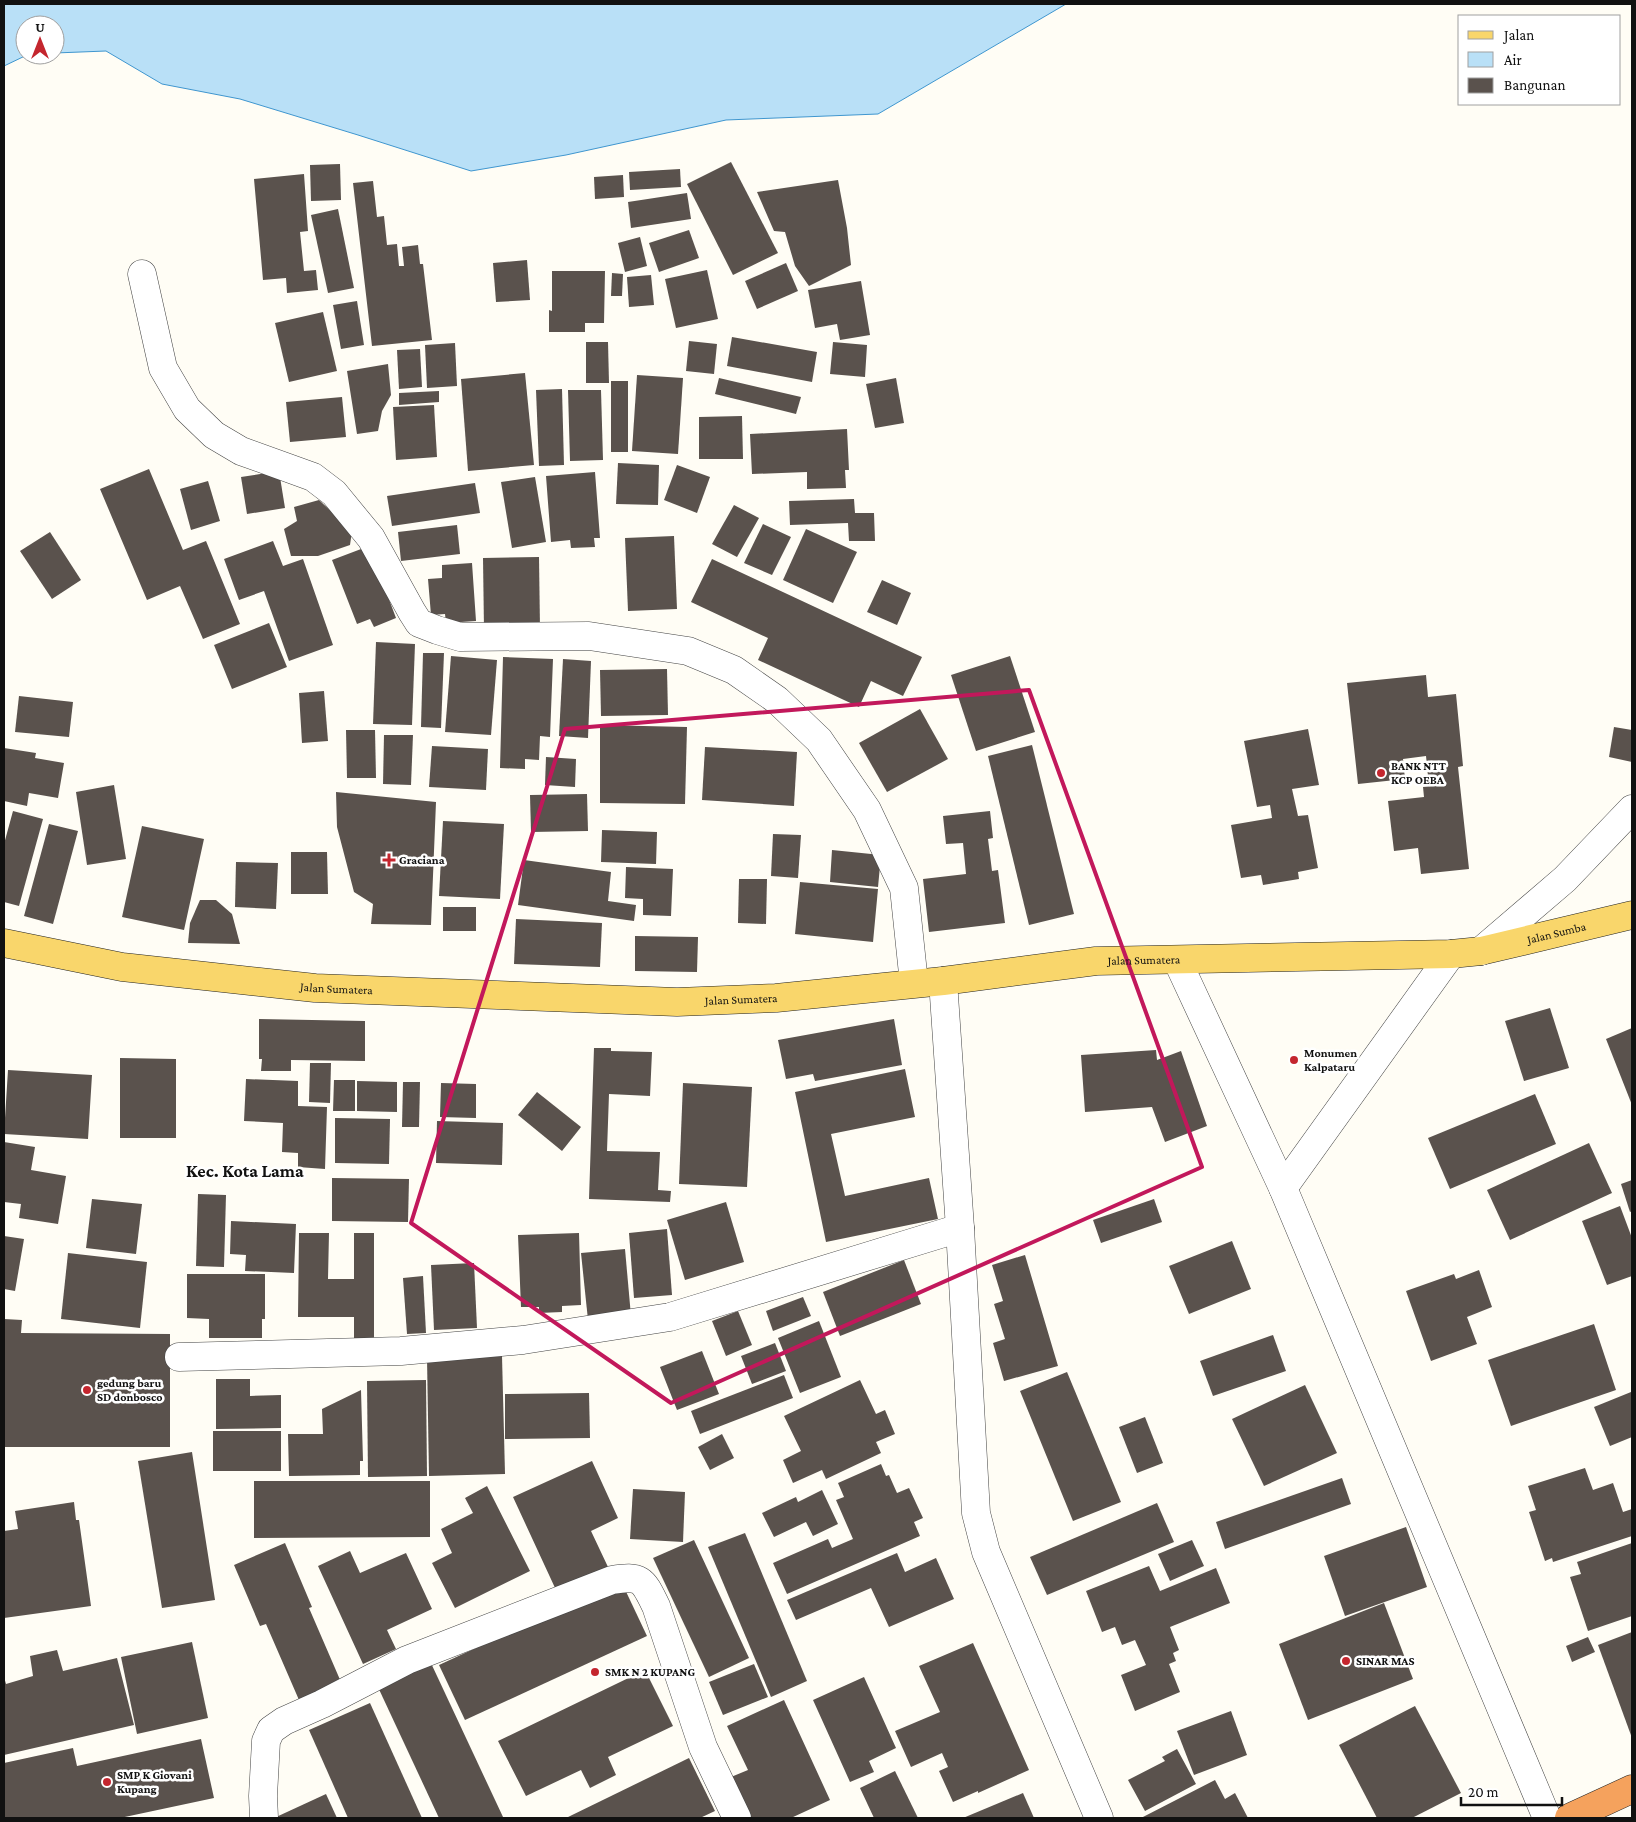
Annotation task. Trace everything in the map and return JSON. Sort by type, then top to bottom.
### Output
[{"type":"highway","points":[[1569,1818],[1632,1790]]},
{"type":"main road","name":"Jalan Sumba","points":[[1481,951],[1632,915]]},
{"type":"main road","name":"Jalan Sumatera","points":[[4,943],[122,967],[315,988],[676,1002],[776,998],[942,981],[1096,961],[1451,954],[1481,951]]},
{"type":"street","points":[[142,274],[164,368],[187,409],[214,435],[241,451],[313,477],[334,493],[371,538],[419,623],[460,637],[589,636],[688,651],[734,670],[777,700],[819,740],[867,810],[904,888],[914,983]]},
{"type":"street","points":[[1481,951],[1565,879],[1632,809]]},
{"type":"street","points":[[1283,1188],[1451,954]]},
{"type":"street","points":[[1177,960],[1283,1188],[1547,1818]]},
{"type":"street","points":[[942,981],[960,1228],[976,1513],[986,1552],[1099,1818]]},
{"type":"street","points":[[179,1357],[400,1351],[523,1340],[670,1317],[960,1228]]},
{"type":"street","points":[[264,1818],[262,1796],[266,1741],[271,1730],[284,1721],[322,1704],[407,1660],[612,1580],[630,1577],[638,1579],[646,1586],[656,1606],[703,1747],[737,1818]]},
{"type":"highlighted area","points":[[1029,690],[1202,1167],[671,1403],[411,1223],[565,729]]},
{"type":"water","points":[[4,4],[1066,4],[878,114],[726,120],[566,155],[471,171],[240,99],[162,84],[106,51],[65,53],[65,15],[15,15],[15,61],[4,66]]},
{"type":"building","points":[[731,162],[778,253],[733,275],[687,184]]},
{"type":"building","points":[[340,164],[341,200],[311,201],[310,165]]},
{"type":"building","points":[[680,169],[681,187],[630,190],[629,172]]},
{"type":"building","points":[[304,174],[308,231],[300,232],[304,271],[316,270],[318,290],[287,293],[286,278],[263,280],[254,179]]},
{"type":"building","points":[[623,175],[624,197],[595,199],[594,177]]},
{"type":"building","points":[[838,180],[847,228],[851,265],[809,286],[795,266],[785,232],[774,231],[757,192]]},
{"type":"building","points":[[373,181],[377,217],[384,216],[387,245],[397,244],[399,266],[404,266],[402,247],[418,245],[420,264],[423,264],[432,340],[372,346],[353,183]]},
{"type":"building","points":[[687,193],[691,219],[631,228],[628,202]]},
{"type":"building","points":[[338,209],[354,288],[328,293],[311,215]]},
{"type":"building","points":[[689,230],[699,258],[659,272],[649,243]]},
{"type":"building","points":[[640,237],[647,266],[625,272],[618,243]]},
{"type":"building","points":[[527,260],[530,300],[496,302],[493,263]]},
{"type":"building","points":[[786,263],[798,291],[757,309],[745,281]]},
{"type":"building","points":[[707,270],[718,319],[676,328],[665,279]]},
{"type":"building","points":[[552,271],[605,271],[604,323],[585,323],[585,332],[549,332],[549,310],[552,311]]},
{"type":"building","points":[[612,273],[623,274],[622,296],[611,296]]},
{"type":"building","points":[[651,275],[654,305],[629,307],[627,277]]},
{"type":"building","points":[[861,281],[870,335],[840,340],[837,324],[815,328],[808,290]]},
{"type":"building","points":[[357,301],[364,345],[341,349],[333,305]]},
{"type":"building","points":[[323,312],[337,371],[289,382],[275,323]]},
{"type":"building","points":[[732,337],[817,352],[812,382],[727,366]]},
{"type":"building","points":[[689,341],[717,344],[714,374],[686,371]]},
{"type":"building","points":[[586,342],[608,342],[609,383],[586,383]]},
{"type":"building","points":[[833,342],[867,345],[865,377],[830,374]]},
{"type":"building","points":[[455,343],[457,386],[427,388],[425,345]]},
{"type":"building","points":[[420,349],[422,387],[399,389],[397,350]]},
{"type":"building","points":[[388,364],[391,395],[382,411],[378,431],[357,434],[347,371]]},
{"type":"building","points":[[525,373],[534,465],[468,471],[461,379]]},
{"type":"building","points":[[637,375],[683,378],[678,454],[632,451]]},
{"type":"building","points":[[719,378],[801,397],[796,414],[715,394]]},
{"type":"building","points":[[896,378],[904,423],[875,428],[866,384]]},
{"type":"building","points":[[611,381],[628,381],[628,452],[611,452]]},
{"type":"building","points":[[562,389],[564,465],[539,466],[536,390]]},
{"type":"building","points":[[568,390],[601,390],[603,460],[570,461]]},
{"type":"building","points":[[439,391],[439,402],[399,405],[399,393]]},
{"type":"building","points":[[342,397],[346,437],[290,442],[286,402]]},
{"type":"building","points":[[434,405],[437,457],[396,460],[393,407]]},
{"type":"building","points":[[742,416],[743,459],[699,459],[699,417]]},
{"type":"building","points":[[847,429],[849,470],[845,470],[846,488],[807,489],[807,472],[752,474],[750,434]]},
{"type":"building","points":[[618,463],[659,465],[658,505],[616,504]]},
{"type":"building","points":[[677,465],[710,477],[697,513],[664,500]]},
{"type":"building","points":[[149,469],[183,550],[206,541],[240,624],[203,639],[180,586],[147,600],[100,489]]},
{"type":"building","points":[[279,471],[285,508],[247,514],[241,477]]},
{"type":"building","points":[[595,472],[600,538],[594,538],[595,547],[571,548],[570,540],[551,542],[546,476]]},
{"type":"building","points":[[535,477],[546,542],[512,548],[501,482]]},
{"type":"building","points":[[208,481],[220,521],[191,530],[180,489]]},
{"type":"building","points":[[475,483],[480,513],[392,526],[387,496]]},
{"type":"building","points":[[854,499],[855,513],[874,513],[875,541],[849,541],[848,523],[790,525],[789,501]]},
{"type":"building","points":[[319,500],[352,531],[350,545],[318,556],[291,556],[284,529],[297,521],[294,507]]},
{"type":"building","points":[[734,505],[759,518],[737,557],[712,544]]},
{"type":"building","points":[[763,524],[791,537],[772,575],[744,563]]},
{"type":"building","points":[[457,525],[460,554],[401,561],[398,532]]},
{"type":"building","points":[[806,529],[857,552],[833,603],[783,580]]},
{"type":"building","points":[[50,532],[81,580],[52,599],[20,551]]},
{"type":"building","points":[[674,536],[677,609],[628,611],[625,538]]},
{"type":"building","points":[[273,541],[283,566],[303,559],[333,645],[289,661],[264,591],[239,600],[224,559]]},
{"type":"building","points":[[369,546],[396,618],[374,627],[370,619],[357,624],[332,560]]},
{"type":"building","points":[[539,557],[540,629],[484,630],[483,558]]},
{"type":"building","points":[[712,559],[922,657],[903,696],[871,681],[859,707],[758,660],[768,638],[691,602]]},
{"type":"building","points":[[472,563],[476,621],[446,623],[445,614],[431,615],[428,579],[442,578],[442,565]]},
{"type":"building","points":[[882,580],[911,593],[897,625],[867,612]]},
{"type":"building","points":[[269,623],[287,667],[232,689],[214,645]]},
{"type":"building","points":[[376,642],[415,644],[412,725],[373,724]]},
{"type":"building","points":[[423,653],[444,653],[441,728],[421,727]]},
{"type":"building","points":[[451,656],[497,660],[491,735],[445,732]]},
{"type":"building","points":[[1010,656],[1035,732],[976,751],[951,675]]},
{"type":"building","points":[[503,657],[553,659],[550,737],[540,736],[539,760],[525,759],[525,769],[500,768]]},
{"type":"building","points":[[563,659],[591,661],[588,738],[559,736]]},
{"type":"building","points":[[667,669],[668,715],[601,716],[600,670]]},
{"type":"building","name":"BANK NTT KCP OEBA","points":[[1426,675],[1428,697],[1456,694],[1463,766],[1458,767],[1469,869],[1421,874],[1418,848],[1394,851],[1388,801],[1424,797],[1423,787],[1429,786],[1426,756],[1403,759],[1405,779],[1358,784],[1347,683]]},
{"type":"building","points":[[324,691],[328,741],[302,743],[299,693]]},
{"type":"building","points":[[19,696],[73,702],[69,737],[15,732]]},
{"type":"building","points":[[920,709],[948,759],[887,792],[859,743]]},
{"type":"building","points":[[600,725],[687,727],[685,804],[600,803]]},
{"type":"building","points":[[1614,727],[1632,730],[1632,762],[1609,757]]},
{"type":"building","points":[[1308,729],[1319,785],[1292,789],[1298,816],[1308,815],[1318,868],[1298,872],[1299,879],[1263,885],[1261,875],[1241,878],[1231,825],[1272,818],[1270,805],[1257,807],[1244,741]]},
{"type":"building","points":[[346,730],[375,730],[376,778],[347,778]]},
{"type":"building","points":[[384,735],[413,735],[411,785],[383,784]]},
{"type":"building","points":[[1032,745],[1074,914],[1029,925],[988,756]]},
{"type":"building","points":[[432,746],[488,749],[486,790],[429,787]]},
{"type":"building","points":[[705,747],[797,752],[794,806],[702,800]]},
{"type":"building","points":[[4,748],[36,753],[35,758],[64,763],[58,798],[29,793],[27,806],[4,801]]},
{"type":"building","points":[[546,757],[576,759],[575,787],[545,785]]},
{"type":"building","points":[[114,785],[126,859],[87,865],[76,792]]},
{"type":"building","name":"Graciana","points":[[336,792],[436,802],[431,925],[371,924],[373,904],[354,892],[337,827]]},
{"type":"building","points":[[587,794],[588,831],[531,832],[530,795]]},
{"type":"building","points":[[13,811],[43,819],[19,906],[4,902],[4,844]]},
{"type":"building","points":[[990,811],[993,838],[988,839],[992,871],[998,870],[1005,923],[929,932],[923,879],[966,874],[963,843],[946,844],[943,816]]},
{"type":"building","points":[[443,821],[504,824],[500,899],[439,896]]},
{"type":"building","points":[[49,824],[78,831],[53,924],[24,916]]},
{"type":"building","points":[[142,826],[204,839],[184,930],[122,917]]},
{"type":"building","points":[[602,830],[657,832],[656,864],[601,862]]},
{"type":"building","points":[[773,834],[801,835],[798,878],[771,876]]},
{"type":"building","points":[[832,850],[881,855],[878,887],[830,882]]},
{"type":"building","points":[[291,852],[327,852],[328,894],[291,894]]},
{"type":"building","points":[[524,860],[611,872],[608,901],[636,905],[634,921],[518,905]]},
{"type":"building","points":[[236,862],[278,863],[276,909],[235,907]]},
{"type":"building","points":[[626,867],[673,869],[671,916],[643,915],[643,899],[625,898]]},
{"type":"building","points":[[739,879],[767,879],[766,924],[738,923]]},
{"type":"building","points":[[800,882],[878,889],[873,942],[795,934]]},
{"type":"building","points":[[200,900],[216,900],[232,914],[240,944],[188,943],[190,923]]},
{"type":"building","points":[[443,907],[476,907],[476,931],[443,931]]},
{"type":"building","points":[[516,919],[602,923],[600,967],[514,964]]},
{"type":"building","points":[[635,936],[698,937],[697,972],[635,971]]},
{"type":"building","points":[[1550,1008],[1569,1068],[1524,1081],[1505,1021]]},
{"type":"building","points":[[259,1019],[365,1021],[365,1061],[291,1060],[291,1071],[261,1071],[262,1059],[259,1059]]},
{"type":"building","points":[[894,1019],[902,1065],[815,1081],[813,1074],[786,1079],[778,1040]]},
{"type":"building","points":[[1632,1028],[1632,1105],[1606,1039]]},
{"type":"building","points":[[594,1048],[611,1048],[611,1051],[652,1052],[650,1096],[609,1094],[607,1151],[660,1152],[658,1190],[671,1191],[670,1202],[589,1199]]},
{"type":"building","points":[[1156,1050],[1157,1060],[1181,1051],[1207,1126],[1165,1142],[1152,1107],[1085,1112],[1081,1055]]},
{"type":"building","points":[[120,1058],[176,1059],[176,1138],[120,1138]]},
{"type":"building","points":[[310,1063],[331,1063],[330,1103],[309,1102]]},
{"type":"building","points":[[905,1069],[915,1117],[831,1134],[845,1196],[929,1178],[938,1219],[826,1242],[795,1092]]},
{"type":"building","points":[[8,1070],[92,1075],[88,1139],[4,1134]]},
{"type":"building","points":[[246,1079],[298,1081],[298,1106],[327,1107],[325,1169],[298,1167],[298,1153],[282,1152],[283,1123],[244,1121]]},
{"type":"building","points":[[334,1080],[355,1080],[355,1111],[333,1111]]},
{"type":"building","points":[[357,1081],[397,1082],[397,1112],[357,1111]]},
{"type":"building","points":[[403,1082],[420,1082],[419,1127],[402,1127]]},
{"type":"building","points":[[441,1083],[476,1084],[476,1118],[440,1117]]},
{"type":"building","points":[[683,1083],[752,1087],[747,1187],[679,1184]]},
{"type":"building","points":[[537,1092],[581,1127],[562,1151],[518,1115]]},
{"type":"building","points":[[1535,1094],[1556,1144],[1450,1189],[1428,1138]]},
{"type":"building","points":[[335,1118],[390,1119],[389,1164],[335,1163]]},
{"type":"building","points":[[437,1121],[503,1123],[502,1165],[436,1163]]},
{"type":"building","points":[[4,1142],[35,1147],[31,1170],[66,1176],[58,1224],[19,1218],[21,1204],[4,1202]]},
{"type":"building","points":[[1589,1143],[1612,1193],[1510,1240],[1487,1190]]},
{"type":"building","points":[[332,1178],[409,1179],[408,1222],[332,1221]]},
{"type":"building","points":[[1632,1180],[1632,1211],[1630,1212],[1621,1184]]},
{"type":"building","points":[[198,1194],[226,1195],[224,1267],[196,1266]]},
{"type":"building","points":[[92,1199],[142,1204],[136,1254],[86,1248]]},
{"type":"building","points":[[1154,1199],[1162,1222],[1101,1243],[1093,1220]]},
{"type":"building","points":[[726,1202],[744,1262],[685,1280],[667,1220]]},
{"type":"building","points":[[1620,1206],[1632,1238],[1632,1276],[1607,1285],[1582,1221]]},
{"type":"building","points":[[231,1221],[296,1224],[294,1273],[245,1271],[246,1255],[230,1254]]},
{"type":"building","points":[[667,1229],[672,1295],[634,1298],[629,1233]]},
{"type":"building","points":[[299,1233],[329,1233],[328,1279],[354,1279],[354,1233],[374,1233],[374,1339],[354,1339],[354,1317],[298,1317]]},
{"type":"building","points":[[579,1233],[581,1305],[562,1306],[562,1312],[539,1313],[539,1307],[521,1307],[518,1235]]},
{"type":"building","points":[[4,1236],[24,1239],[15,1291],[4,1289]]},
{"type":"building","points":[[1232,1241],[1251,1289],[1189,1314],[1169,1266]]},
{"type":"building","points":[[625,1249],[631,1316],[588,1320],[581,1253]]},
{"type":"building","points":[[68,1253],[147,1262],[140,1328],[61,1319]]},
{"type":"building","points":[[1025,1255],[1058,1366],[1004,1381],[993,1343],[1005,1339],[994,1304],[1003,1301],[992,1265]]},
{"type":"building","points":[[904,1260],[921,1304],[840,1336],[823,1292]]},
{"type":"building","points":[[474,1263],[477,1328],[434,1330],[431,1265]]},
{"type":"building","points":[[1479,1270],[1492,1307],[1467,1317],[1477,1344],[1431,1361],[1406,1291],[1454,1274],[1456,1279]]},
{"type":"building","points":[[187,1274],[265,1274],[265,1319],[262,1319],[262,1338],[209,1338],[209,1319],[187,1318]]},
{"type":"building","points":[[423,1276],[426,1333],[407,1334],[403,1278]]},
{"type":"building","points":[[803,1297],[811,1316],[773,1331],[766,1311]]},
{"type":"building","points":[[738,1311],[752,1345],[726,1356],[712,1321]]},
{"type":"building","name":"gedung baru SD donbosco","points":[[4,1319],[22,1320],[21,1333],[170,1334],[170,1447],[4,1447]]},
{"type":"building","points":[[819,1321],[841,1377],[800,1393],[778,1338]]},
{"type":"building","points":[[1594,1324],[1616,1390],[1511,1426],[1488,1360]]},
{"type":"building","points":[[1273,1335],[1286,1371],[1213,1396],[1200,1361]]},
{"type":"building","points":[[775,1343],[786,1371],[752,1384],[741,1356]]},
{"type":"building","points":[[702,1351],[719,1394],[677,1410],[660,1367]]},
{"type":"building","points":[[502,1356],[505,1474],[429,1476],[427,1358]]},
{"type":"building","points":[[1067,1372],[1121,1502],[1073,1521],[1020,1391]]},
{"type":"building","points":[[784,1375],[793,1398],[700,1434],[691,1411]]},
{"type":"building","points":[[216,1379],[250,1379],[250,1396],[281,1395],[281,1428],[216,1429]]},
{"type":"building","points":[[426,1380],[427,1476],[368,1477],[367,1381]]},
{"type":"building","points":[[860,1380],[876,1414],[885,1410],[895,1434],[876,1442],[881,1453],[826,1479],[822,1470],[793,1483],[783,1460],[801,1451],[784,1416]]},
{"type":"building","points":[[1305,1385],[1337,1453],[1264,1486],[1232,1419]]},
{"type":"building","points":[[361,1390],[363,1461],[360,1461],[360,1475],[289,1476],[288,1434],[323,1434],[322,1409]]},
{"type":"building","points":[[1631,1392],[1632,1437],[1610,1446],[1594,1407]]},
{"type":"building","points":[[589,1393],[590,1438],[505,1439],[505,1394]]},
{"type":"building","points":[[1145,1417],[1163,1463],[1137,1473],[1119,1427]]},
{"type":"building","points":[[213,1431],[281,1431],[281,1471],[213,1471]]},
{"type":"building","points":[[722,1434],[734,1458],[710,1470],[698,1447]]},
{"type":"building","points":[[192,1452],[215,1600],[162,1608],[138,1461]]},
{"type":"building","points":[[592,1461],[618,1518],[591,1531],[608,1567],[556,1590],[513,1497]]},
{"type":"building","points":[[881,1464],[886,1476],[889,1475],[897,1493],[909,1488],[923,1518],[914,1522],[920,1536],[787,1594],[773,1563],[828,1539],[832,1548],[853,1539],[836,1500],[844,1497],[838,1483]]},
{"type":"building","points":[[1585,1468],[1593,1490],[1613,1483],[1623,1512],[1632,1509],[1632,1536],[1553,1562],[1552,1558],[1545,1561],[1529,1512],[1536,1510],[1528,1486]]},
{"type":"building","points":[[1342,1478],[1351,1504],[1225,1549],[1216,1522]]},
{"type":"building","points":[[254,1481],[430,1481],[430,1537],[254,1538]]},
{"type":"building","points":[[487,1486],[530,1571],[455,1608],[432,1563],[452,1553],[441,1529],[473,1513],[465,1498]]},
{"type":"building","points":[[633,1489],[685,1492],[683,1542],[630,1539]]},
{"type":"building","points":[[822,1490],[838,1524],[813,1536],[806,1522],[774,1537],[762,1513],[796,1497],[798,1502]]},
{"type":"building","points":[[74,1502],[76,1520],[79,1520],[91,1606],[4,1618],[4,1531],[18,1529],[15,1511]]},
{"type":"building","points":[[1157,1503],[1174,1542],[1047,1595],[1030,1557]]},
{"type":"building","points":[[1406,1527],[1427,1587],[1345,1616],[1324,1556]]},
{"type":"building","points":[[745,1533],[807,1681],[771,1697],[708,1547]]},
{"type":"building","points":[[694,1540],[749,1658],[709,1677],[653,1558]]},
{"type":"building","points":[[1192,1540],[1204,1566],[1170,1581],[1158,1554]]},
{"type":"building","points":[[285,1543],[312,1607],[309,1608],[341,1682],[299,1700],[266,1624],[260,1626],[234,1565]]},
{"type":"building","points":[[1632,1543],[1632,1616],[1588,1631],[1570,1577],[1581,1574],[1577,1562]]},
{"type":"building","points":[[350,1551],[360,1573],[406,1553],[432,1609],[387,1630],[396,1649],[363,1664],[318,1566]]},
{"type":"building","points":[[897,1553],[905,1572],[936,1558],[954,1599],[889,1627],[871,1588],[796,1620],[787,1600]]},
{"type":"building","points":[[1149,1566],[1160,1591],[1216,1568],[1230,1603],[1170,1627],[1179,1650],[1173,1653],[1176,1661],[1169,1664],[1180,1692],[1135,1711],[1121,1675],[1146,1665],[1135,1640],[1122,1645],[1115,1627],[1102,1632],[1086,1591]]},
{"type":"building","points":[[621,1581],[647,1636],[465,1720],[439,1665]]},
{"type":"building","name":"SINAR MAS","points":[[1384,1603],[1413,1679],[1308,1720],[1279,1644]]},
{"type":"building","points":[[1632,1632],[1632,1738],[1598,1645]]},
{"type":"building","points":[[1588,1637],[1595,1652],[1572,1662],[1566,1646]]},
{"type":"building","points":[[192,1642],[208,1718],[137,1734],[121,1657]]},
{"type":"building","points":[[973,1643],[1029,1770],[953,1802],[939,1771],[948,1767],[942,1753],[911,1767],[895,1731],[940,1712],[919,1666]]},
{"type":"building","points":[[57,1650],[63,1671],[117,1658],[134,1725],[4,1755],[4,1677],[6,1684],[33,1676],[30,1656]]},
{"type":"building","points":[[430,1661],[503,1817],[439,1818],[377,1685]]},
{"type":"building","points":[[754,1664],[768,1697],[723,1715],[709,1682]]},
{"type":"building","points":[[645,1670],[673,1726],[608,1757],[616,1775],[590,1788],[581,1770],[526,1796],[498,1741]]},
{"type":"building","points":[[864,1677],[896,1748],[869,1761],[874,1772],[850,1782],[813,1700]]},
{"type":"building","points":[[784,1700],[830,1800],[791,1818],[750,1818],[731,1777],[748,1770],[727,1726]]},
{"type":"building","points":[[370,1703],[422,1818],[348,1818],[309,1730]]},
{"type":"building","points":[[1415,1706],[1461,1793],[1412,1818],[1377,1818],[1339,1745]]},
{"type":"building","points":[[1231,1711],[1247,1755],[1194,1775],[1177,1731]]},
{"type":"building","name":"SMP K Giovani Kupang","points":[[201,1739],[214,1798],[120,1818],[4,1818],[4,1763],[73,1748],[77,1766]]},
{"type":"building","points":[[1177,1749],[1196,1784],[1145,1811],[1128,1780],[1165,1761],[1162,1757]]},
{"type":"building","points":[[689,1758],[715,1811],[700,1818],[566,1818]]},
{"type":"building","points":[[895,1771],[918,1818],[874,1818],[860,1788]]},
{"type":"building","points":[[1215,1780],[1225,1799],[1235,1793],[1248,1818],[1141,1818]]},
{"type":"building","points":[[1023,1793],[1034,1818],[963,1818]]},
{"type":"building","points":[[326,1794],[337,1818],[274,1818]]},
{"type":"place","name":"BANK NTT KCP OEBA","points":[[1381,773]]},
{"type":"place","name":"Graciana","points":[[389,860]]},
{"type":"place","name":"Monumen Kalpataru","points":[[1294,1060]]},
{"type":"place","name":"gedung baru SD donbosco","points":[[87,1390]]},
{"type":"place","name":"SINAR MAS","points":[[1346,1661]]},
{"type":"place","name":"SMK N 2 KUPANG","points":[[595,1672]]},
{"type":"place","name":"SMP K Giovani Kupang","points":[[107,1782]]},
{"type":"district","name":"Kec. Kota Lama","points":[[245,1171]]}]
